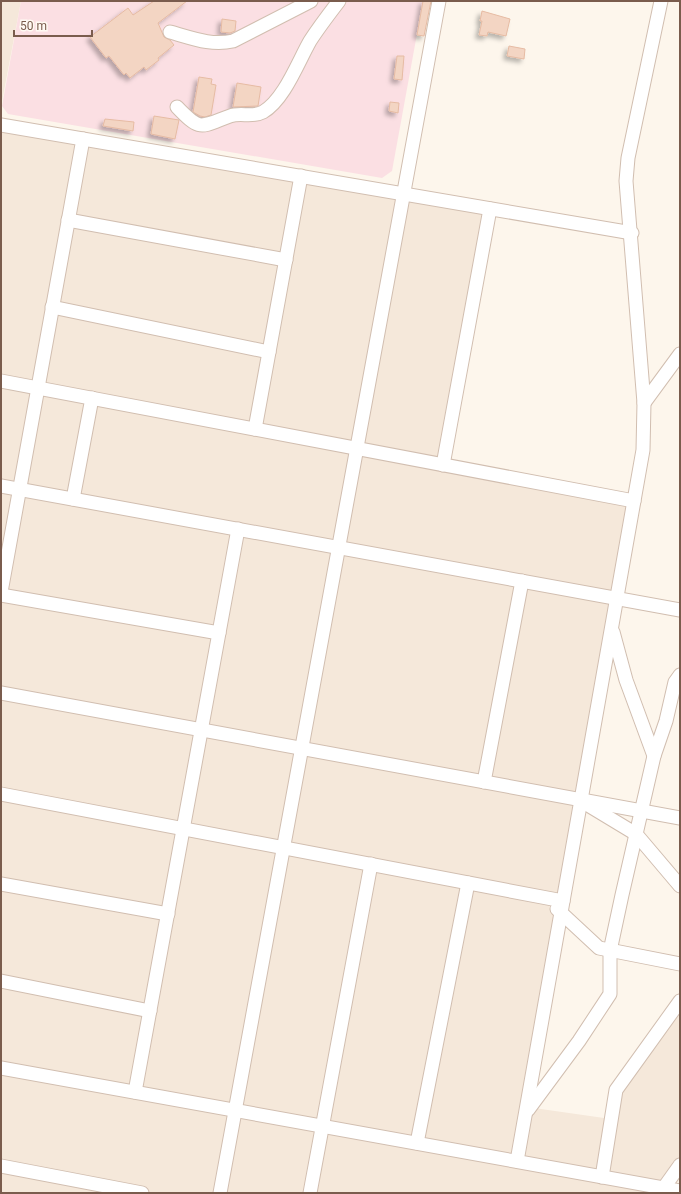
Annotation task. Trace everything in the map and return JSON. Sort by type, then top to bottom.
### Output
[{"type":"street","points":[[170,32],[208,43],[220,44],[233,41],[311,1]]},
{"type":"street","points":[[177,107],[192,123],[202,126],[231,115],[255,115],[263,112],[272,105],[281,93],[311,40],[339,1]]},
{"type":"street","points":[[220,1193],[402,194],[439,1]]},
{"type":"street","points":[[517,1161],[612,628],[642,450],[644,403],[638,351],[632,233],[626,181],[628,158],[661,1]]},
{"type":"street","points":[[1,125],[632,233]]},
{"type":"street","points":[[83,139],[1,594],[219,634]]},
{"type":"street","points":[[255,429],[301,176]]},
{"type":"street","points":[[443,465],[490,209]]},
{"type":"street","points":[[68,220],[286,260]]},
{"type":"street","points":[[52,307],[269,352]]},
{"type":"street","points":[[644,403],[680,354]]},
{"type":"street","points":[[1,380],[634,501]]},
{"type":"street","points":[[73,499],[92,398]]},
{"type":"street","points":[[1,486],[680,610]]},
{"type":"street","points":[[135,1092],[238,529]]},
{"type":"street","points":[[484,782],[522,581]]},
{"type":"street","points":[[612,628],[626,680],[654,756]]},
{"type":"street","points":[[526,1113],[579,1041],[610,994],[610,951],[654,756],[666,722],[676,682],[680,675]]},
{"type":"street","points":[[1,693],[680,818]]},
{"type":"street","points":[[1,794],[544,897],[562,906],[599,948],[680,964]]},
{"type":"street","points":[[581,800],[636,834],[680,886]]},
{"type":"street","points":[[310,1193],[371,864]]},
{"type":"street","points":[[417,1143],[468,883]]},
{"type":"street","points":[[1,884],[168,914]]},
{"type":"street","points":[[1,980],[150,1011]]},
{"type":"street","points":[[602,1177],[616,1090],[680,1001]]},
{"type":"street","points":[[1,1068],[517,1161],[662,1190],[680,1191]]},
{"type":"street","points":[[662,1190],[680,1165]]},
{"type":"street","points":[[1,1166],[117,1191],[142,1193]]},
{"type":"shaded area","points":[[1,1],[21,1],[1,107]]},
{"type":"shaded area","points":[[21,1],[423,1],[392,171],[382,178],[8,114],[2,106]]},
{"type":"shaded area","points":[[1,125],[490,209],[443,465],[634,501],[527,1107],[611,1119],[616,1090],[680,1001],[680,1165],[664,1188],[680,1193],[1,1193]]},
{"type":"building","points":[[154,1],[187,1],[158,23],[164,37],[170,40],[174,45],[146,70],[144,67],[130,78],[126,73],[124,75],[109,56],[106,58],[90,37],[128,8],[133,15]]},
{"type":"building","points":[[423,1],[431,1],[424,36],[417,35]]},
{"type":"building","points":[[482,11],[510,19],[506,36],[488,32],[487,36],[479,35],[482,21],[480,21]]},
{"type":"building","points":[[222,19],[236,21],[235,31],[230,33],[221,32]]},
{"type":"building","points":[[509,46],[525,49],[524,59],[507,56]]},
{"type":"building","points":[[397,56],[404,56],[402,80],[394,79]]},
{"type":"building","points":[[199,77],[212,79],[211,84],[216,85],[211,115],[205,117],[193,112]]},
{"type":"building","points":[[237,83],[261,87],[258,106],[233,107]]},
{"type":"building","points":[[390,102],[399,103],[398,113],[389,111]]},
{"type":"building","points":[[154,116],[179,120],[175,139],[151,134]]},
{"type":"building","points":[[105,119],[134,122],[133,131],[103,126]]}]
